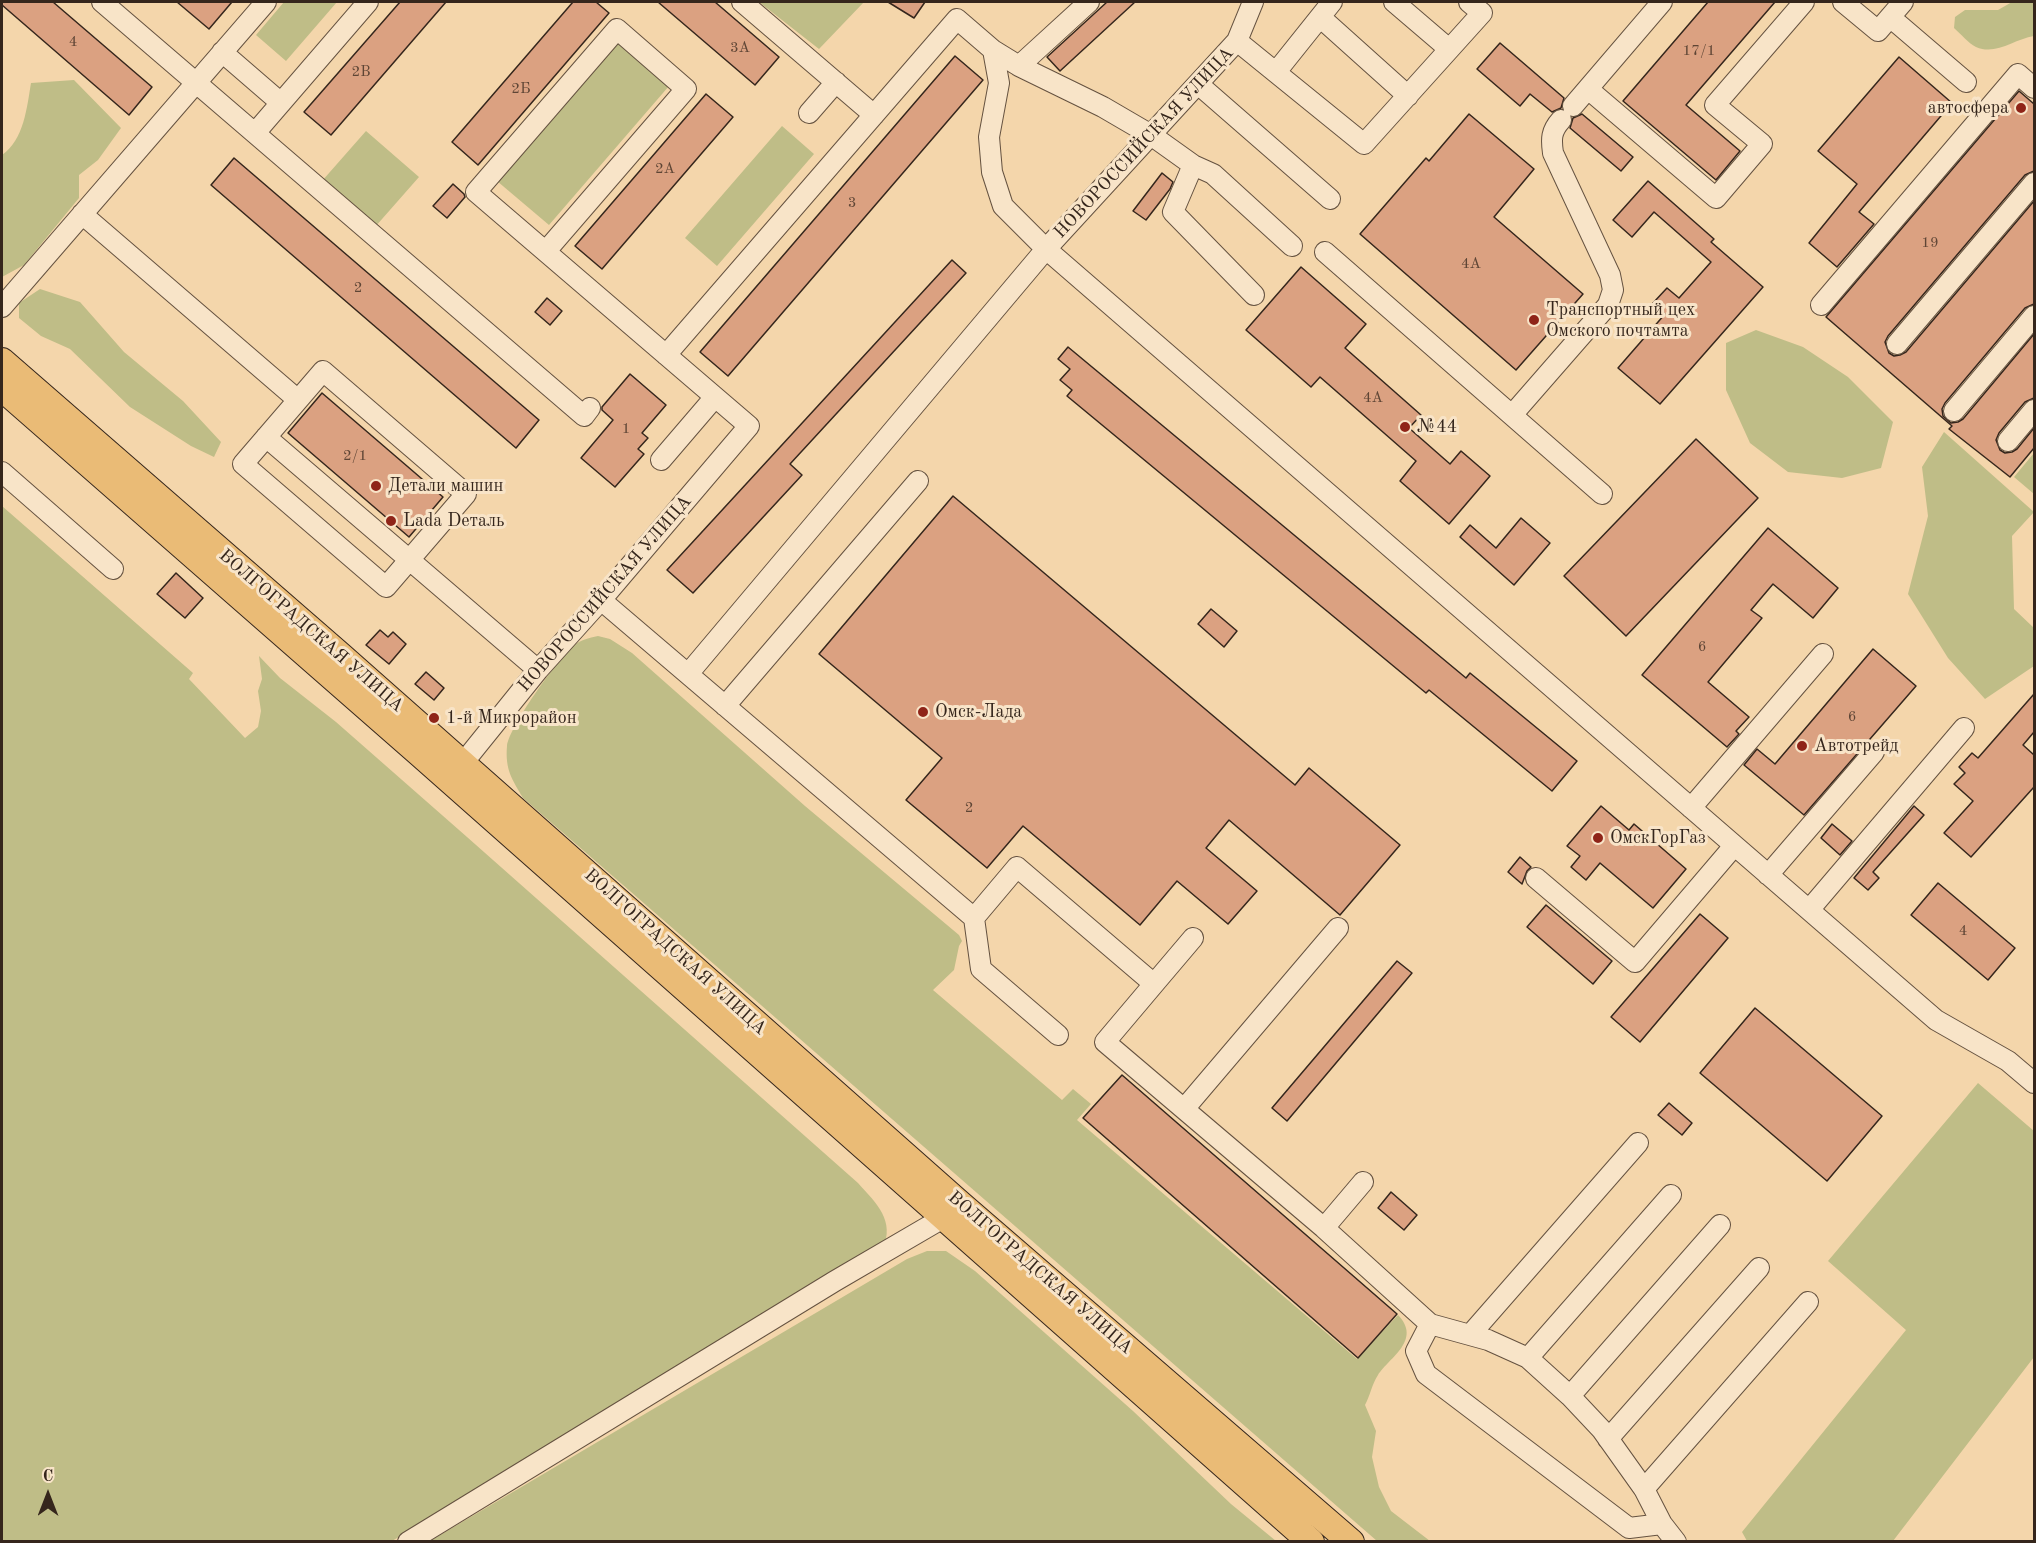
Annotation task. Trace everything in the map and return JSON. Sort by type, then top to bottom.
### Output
[{"type":"main road","name":"ВОЛГОГРАДСКАЯ УЛИЦА","points":[[2,361],[463,763],[1311,1542]]},
{"type":"main road","name":"ВОЛГОГРАДСКАЯ УЛИЦА","points":[[2,388],[419,753],[952,1211],[1351,1542]]},
{"type":"street","points":[[102,2],[584,416],[590,408]]},
{"type":"street","points":[[2,307],[266,2]]},
{"type":"street","points":[[255,133],[369,2]]},
{"type":"street","points":[[742,2],[874,115]]},
{"type":"street","points":[[1019,66],[1089,2]]},
{"type":"street","name":"НОВОРОССИЙСКАЯ УЛИЦА","points":[[688,674],[1046,249],[1237,41],[1253,2]]},
{"type":"street","points":[[1276,72],[1332,2]]},
{"type":"street","points":[[1394,2],[1449,50]]},
{"type":"street","points":[[1237,41],[1364,144],[1482,13],[1469,2]]},
{"type":"street","points":[[1588,89],[1716,198],[1762,144],[1715,105],[1804,2]]},
{"type":"street","points":[[1843,2],[1878,31],[1903,2]]},
{"type":"street","points":[[1512,415],[1608,305],[1612,290],[1610,275],[1553,153],[1551,139],[1554,129],[1657,3]]},
{"type":"street","points":[[1320,17],[1408,96]]},
{"type":"street","points":[[1890,17],[1966,82]]},
{"type":"street","points":[[666,355],[957,19],[993,50],[1019,66],[1103,107],[1151,135],[1193,165],[1213,174],[1292,246]]},
{"type":"street","points":[[546,251],[686,89],[617,29],[476,192],[715,397],[661,460]]},
{"type":"street","points":[[993,50],[999,83],[989,136],[992,172],[1004,206],[1046,249],[1936,1020],[2008,1061],[2034,1083]]},
{"type":"street","points":[[222,52],[281,103]]},
{"type":"street","points":[[1821,304],[2018,74],[2034,88]]},
{"type":"street","points":[[809,113],[836,82]]},
{"type":"street","points":[[1198,84],[1330,200]]},
{"type":"street","points":[[1193,165],[1173,212],[1254,295]]},
{"type":"street","points":[[1897,344],[2034,183]]},
{"type":"street","points":[[82,214],[298,400]]},
{"type":"street","points":[[1325,252],[1602,494]]},
{"type":"street","points":[[1954,411],[2034,316]]},
{"type":"street","points":[[323,371],[466,494],[386,587],[243,464],[298,400],[323,371]]},
{"type":"street","name":"НОВОРОССИЙСКАЯ УЛИЦА","points":[[463,763],[538,670],[601,600],[749,426],[715,397]]},
{"type":"street","points":[[2008,441],[2034,410]]},
{"type":"street","points":[[266,437],[538,670]]},
{"type":"street","points":[[2,472],[113,569]]},
{"type":"street","points":[[725,706],[918,481]]},
{"type":"street","points":[[601,600],[974,918],[981,969],[1058,1035]]},
{"type":"street","points":[[1691,808],[1823,654]]},
{"type":"street","points":[[1809,910],[1964,728]]},
{"type":"street","points":[[1768,875],[1874,752]]},
{"type":"street","points":[[1536,878],[1635,962],[1734,846]]},
{"type":"street","points":[[974,918],[1017,867],[1154,984]]},
{"type":"street","points":[[1184,1109],[1338,928]]},
{"type":"street","points":[[1193,938],[1105,1041],[1324,1228],[1430,1324],[1488,1340],[1528,1358],[1570,1396],[1608,1439],[1644,1489],[1662,1524],[1676,1542]]},
{"type":"street","points":[[1470,1335],[1638,1143]]},
{"type":"street","points":[[1324,1228],[1363,1182]]},
{"type":"street","points":[[1528,1358],[1671,1195]]},
{"type":"street","points":[[408,1542],[952,1211]]},
{"type":"street","points":[[1570,1396],[1720,1225]]},
{"type":"street","points":[[1608,1439],[1758,1268]]},
{"type":"street","points":[[1644,1489],[1808,1302]]},
{"type":"street","points":[[1430,1324],[1416,1351],[1426,1374],[1629,1528],[1662,1524]]},
{"type":"shaded area","points":[[284,2],[337,2],[286,61],[256,35]]},
{"type":"shaded area","points":[[759,2],[864,2],[819,49]]},
{"type":"shaded area","points":[[2012,2],[2034,2],[2034,36],[1991,50],[1976,47],[1954,28],[1955,17],[1965,10],[1998,10]]},
{"type":"shaded area","points":[[617,42],[669,86],[549,225],[497,181]]},
{"type":"shaded area","points":[[74,80],[121,128],[98,160],[79,175],[79,198],[24,265],[2,277],[2,155],[9,149],[20,132],[31,83]]},
{"type":"shaded area","points":[[782,126],[814,154],[717,266],[685,238]]},
{"type":"shaded area","points":[[366,131],[419,177],[375,227],[322,181]]},
{"type":"shaded area","points":[[40,289],[80,302],[124,352],[183,401],[221,442],[214,457],[191,446],[130,407],[70,349],[41,336],[19,318],[19,303]]},
{"type":"shaded area","points":[[1756,330],[1803,347],[1848,377],[1893,422],[1881,468],[1842,478],[1788,472],[1750,443],[1726,390],[1726,343]]},
{"type":"shaded area","points":[[1944,432],[2034,512],[2012,536],[2014,609],[2034,628],[2034,666],[1985,699],[1948,658],[1908,594],[1928,516],[1922,467]]},
{"type":"shaded area","points":[[2034,453],[2034,494],[2014,477]]},
{"type":"shaded area","points":[[2,506],[193,673],[189,679],[245,738],[258,727],[261,711],[258,691],[262,679],[259,656],[280,678],[336,722],[858,1183],[882,1213],[887,1229],[883,1249],[392,1541],[2,1541]]},
{"type":"shaded area","points":[[598,636],[610,639],[632,653],[805,806],[959,935],[962,941],[954,970],[933,990],[1062,1100],[1073,1089],[1091,1104],[1077,1120],[1357,1359],[1398,1315],[1405,1324],[1407,1332],[1405,1340],[1402,1348],[1378,1375],[1365,1405],[1376,1431],[1372,1457],[1379,1487],[1391,1511],[1430,1541],[1377,1541],[523,798],[508,768],[507,746],[516,724],[535,694],[573,646],[588,638]]},
{"type":"shaded area","points":[[1978,1083],[2034,1131],[2034,1357],[1893,1541],[1747,1541],[1742,1532],[1906,1330],[1828,1261]]},
{"type":"shaded area","points":[[927,1251],[946,1251],[975,1271],[1133,1411],[1231,1504],[1276,1541],[430,1541],[907,1259]]},
{"type":"building","points":[[2,2],[53,2],[152,87],[129,115],[2,5]]},
{"type":"building","points":[[177,2],[232,2],[209,29]]},
{"type":"building","points":[[400,2],[446,2],[331,135],[304,112]]},
{"type":"building","points":[[573,2],[596,2],[609,13],[478,165],[452,142]]},
{"type":"building","points":[[658,2],[715,2],[779,57],[755,85]]},
{"type":"building","points":[[888,2],[925,2],[914,18]]},
{"type":"building","points":[[1107,2],[1135,2],[1060,71],[1047,57]]},
{"type":"building","points":[[1708,2],[1775,2],[1686,105],[1740,151],[1716,180],[1623,101]]},
{"type":"building","points":[[1500,43],[1564,98],[1561,108],[1552,112],[1530,94],[1520,106],[1477,69]]},
{"type":"building","points":[[955,56],[983,80],[728,376],[700,352]]},
{"type":"building","points":[[1899,57],[1952,103],[1859,212],[1874,224],[1837,267],[1809,243],[1857,184],[1818,151]]},
{"type":"building","points":[[2019,91],[2034,104],[2034,171],[2025,175],[1885,342],[1889,353],[1894,356],[1906,352],[2034,201],[2034,304],[2025,308],[1942,409],[1943,416],[1951,423],[1963,419],[2034,334],[2034,398],[2025,402],[1999,433],[1996,440],[2000,450],[2005,453],[2012,452],[2034,428],[2034,448],[2010,477],[1949,429],[1952,426],[1826,317]]},
{"type":"building","points":[[706,94],[733,117],[602,269],[575,246]]},
{"type":"building","points":[[1469,114],[1534,169],[1494,217],[1583,294],[1516,370],[1360,234],[1426,158],[1429,161]]},
{"type":"building","points":[[1582,114],[1633,157],[1621,171],[1570,128],[1573,118]]},
{"type":"building","points":[[234,158],[539,420],[516,448],[211,185]]},
{"type":"building","points":[[1162,173],[1173,182],[1146,220],[1133,211]]},
{"type":"building","points":[[1648,181],[1714,239],[1711,242],[1763,287],[1660,404],[1618,368],[1665,314],[1653,303],[1667,288],[1679,298],[1711,262],[1654,212],[1632,237],[1613,220]]},
{"type":"building","points":[[453,184],[465,197],[447,218],[433,206]]},
{"type":"building","points":[[952,260],[966,273],[790,464],[802,475],[693,593],[667,570]]},
{"type":"building","points":[[1301,267],[1366,324],[1345,348],[1421,415],[1409,428],[1450,464],[1461,451],[1490,476],[1449,524],[1400,481],[1416,461],[1320,377],[1311,387],[1246,330]]},
{"type":"building","points":[[547,298],[562,311],[550,325],[535,312]]},
{"type":"building","points":[[1068,347],[1466,678],[1470,673],[1577,761],[1552,791],[1429,690],[1426,693],[1067,396],[1072,390],[1060,380],[1070,369],[1058,359]]},
{"type":"building","points":[[630,374],[666,405],[642,433],[648,438],[638,449],[644,454],[615,487],[581,458],[613,420],[602,410],[602,407]]},
{"type":"building","points":[[322,393],[443,497],[409,537],[288,433]]},
{"type":"building","points":[[1696,439],[1758,498],[1626,636],[1564,576]]},
{"type":"building","points":[[953,496],[1295,785],[1309,768],[1400,845],[1340,915],[1229,820],[1206,848],[1257,891],[1228,924],[1177,881],[1140,925],[1023,826],[987,868],[906,800],[942,758],[819,654]]},
{"type":"building","points":[[1521,518],[1550,543],[1514,585],[1460,537],[1470,525],[1496,548]]},
{"type":"building","points":[[1768,528],[1838,588],[1813,618],[1773,584],[1751,610],[1762,618],[1708,682],[1749,717],[1736,731],[1739,734],[1727,747],[1642,675]]},
{"type":"building","points":[[176,573],[203,598],[185,618],[157,594]]},
{"type":"building","points":[[1211,609],[1237,631],[1224,647],[1198,624]]},
{"type":"building","points":[[380,630],[388,637],[393,632],[406,644],[389,664],[366,645]]},
{"type":"building","points":[[1873,649],[1916,686],[1804,815],[1744,765],[1757,749],[1775,764]]},
{"type":"building","points":[[426,672],[444,688],[434,700],[415,684]]},
{"type":"building","points":[[2034,694],[2034,732],[2023,745],[2034,755],[2034,787],[1971,857],[1944,833],[1973,801],[1954,784],[1965,773],[1959,767],[1972,753],[1978,758]]},
{"type":"building","points":[[1601,806],[1629,830],[1634,824],[1686,869],[1653,908],[1600,863],[1586,880],[1571,867],[1580,856],[1567,846]]},
{"type":"building","points":[[1914,806],[1924,815],[1873,872],[1879,878],[1868,890],[1854,878]]},
{"type":"building","points":[[1832,824],[1852,841],[1840,855],[1821,838]]},
{"type":"building","points":[[1520,857],[1531,867],[1522,884],[1508,872]]},
{"type":"building","points":[[1938,883],[2015,948],[1988,980],[1911,915]]},
{"type":"building","points":[[1546,905],[1612,961],[1593,984],[1527,927]]},
{"type":"building","points":[[1700,914],[1728,938],[1640,1042],[1611,1017]]},
{"type":"building","points":[[1397,961],[1412,973],[1287,1121],[1272,1108]]},
{"type":"building","points":[[1755,1008],[1882,1116],[1827,1181],[1700,1073]]},
{"type":"building","points":[[1122,1075],[1397,1314],[1358,1358],[1083,1118]]},
{"type":"building","points":[[1669,1103],[1692,1123],[1682,1135],[1658,1115]]},
{"type":"building","points":[[1391,1192],[1417,1215],[1404,1230],[1378,1208]]},
{"type":"place","name":"автосфера","points":[[2021,108]]},
{"type":"place","name":"Транспортный цех Омского почтамта","points":[[1534,320]]},
{"type":"place","name":"№44","points":[[1405,427]]},
{"type":"place","name":"Детали машин","points":[[376,486]]},
{"type":"place","name":"Lada Dеталь","points":[[391,521]]},
{"type":"place","name":"Омск-Лада","points":[[923,712]]},
{"type":"place","name":"1-й Микрорайон","points":[[434,718]]},
{"type":"place","name":"Автотрейд","points":[[1802,746]]},
{"type":"place","name":"ОмскГорГаз","points":[[1598,838]]}]
